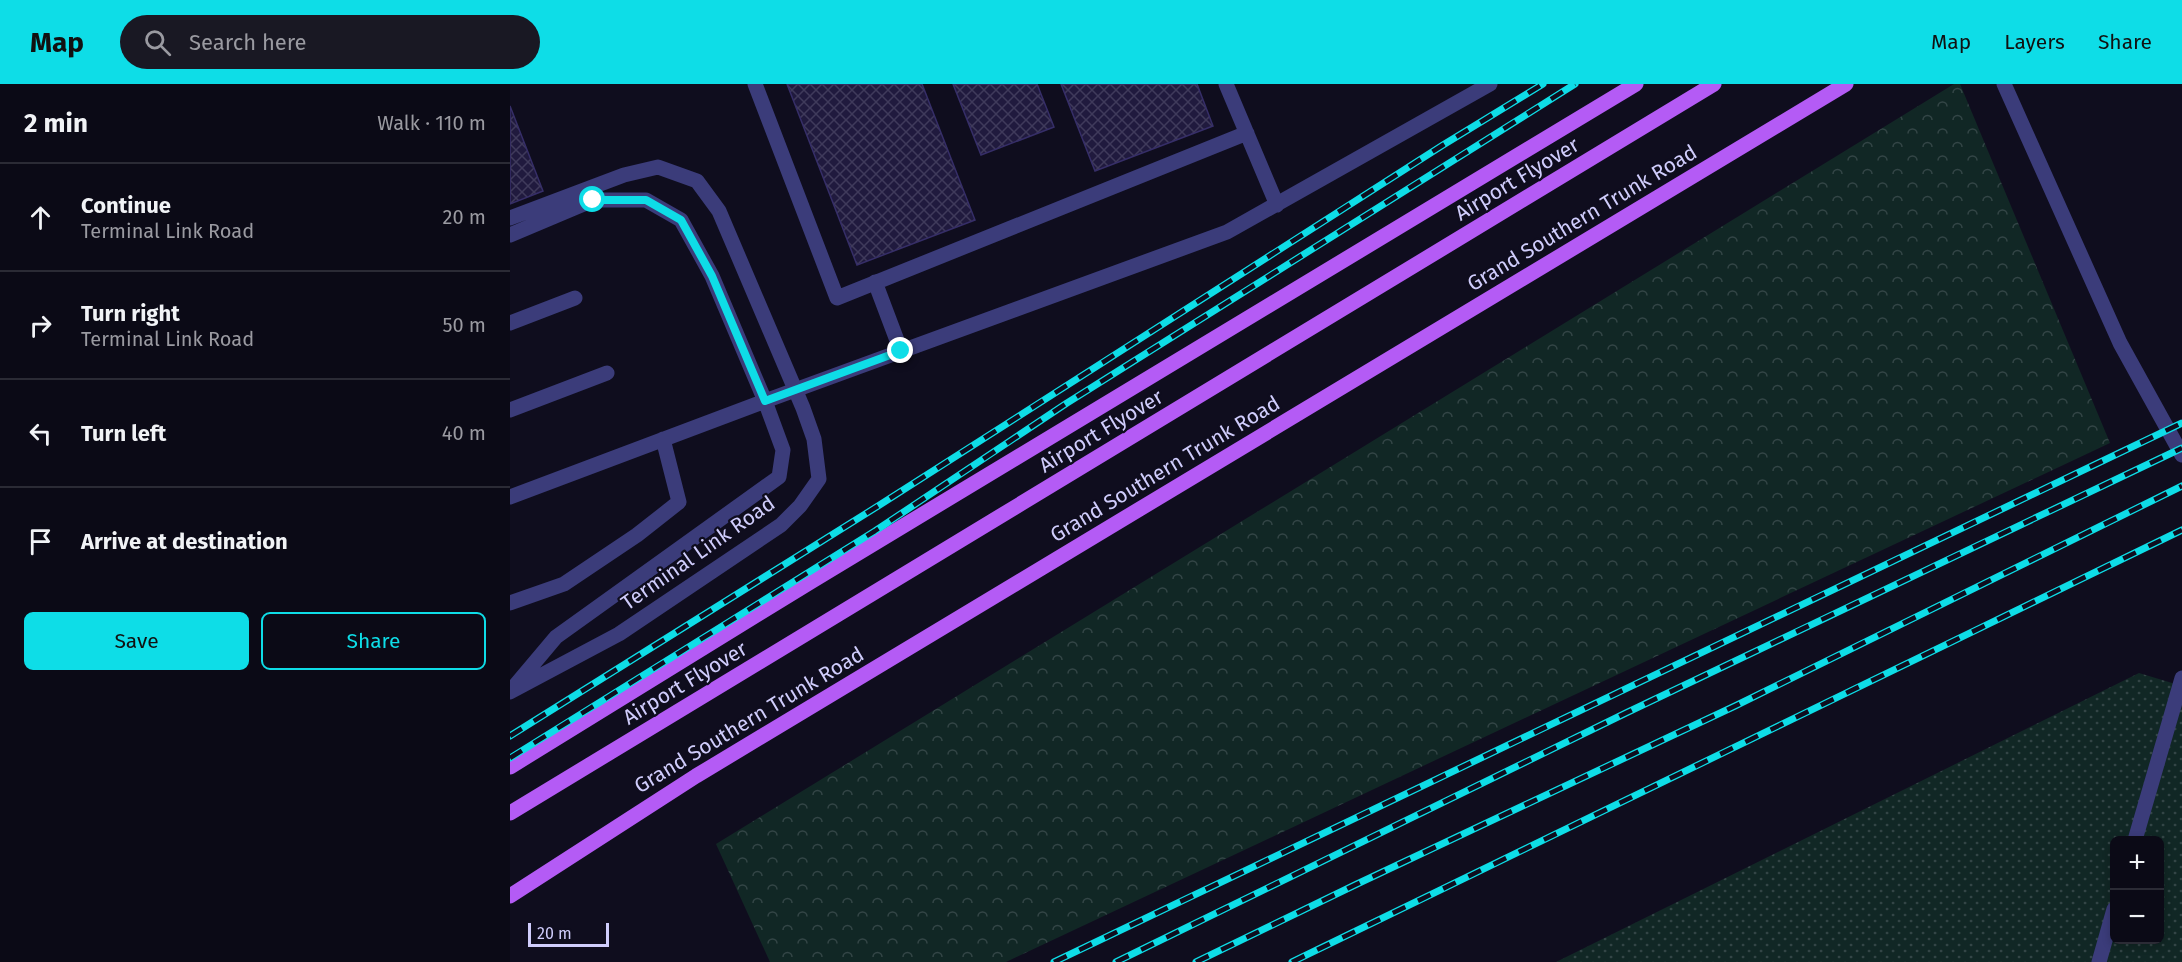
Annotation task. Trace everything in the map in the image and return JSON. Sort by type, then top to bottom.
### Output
[{"type":"main road","points":[[510,766],[1636,84]]},
{"type":"main road","name":"Airport Flyover","points":[[510,813],[1714,84]]},
{"type":"main road","name":"Grand Southern Trunk Road","points":[[510,896],[706,770],[1846,84]]},
{"type":"street","points":[[755,84],[837,298],[1247,133]]},
{"type":"street","points":[[1226,84],[1277,205]]},
{"type":"street","points":[[510,497],[1227,232],[1490,84]]},
{"type":"street","points":[[2004,84],[2120,343],[2182,455]]},
{"type":"street","name":"Terminal Link Road","points":[[510,218],[624,175],[658,167],[697,181],[719,211],[803,408],[814,439],[819,479],[800,506],[781,525],[619,634],[510,692]]},
{"type":"street","points":[[510,234],[593,200],[646,200],[681,220],[712,276],[765,401],[783,450],[779,477],[556,637],[510,692]]},
{"type":"street","points":[[875,282],[901,351]]},
{"type":"street","points":[[510,323],[575,298]]},
{"type":"street","points":[[510,410],[607,373]]},
{"type":"street","points":[[510,603],[564,584],[637,535],[679,502],[663,439]]},
{"type":"street","points":[[2136,836],[2182,678]]},
{"type":"street","points":[[2099,962],[2110,926]]},
{"type":"green space","points":[[1954,84],[1960,84],[2110,443],[1006,962],[770,962],[716,844]]},
{"type":"green space","points":[[2139,673],[2182,686],[2182,962],[1556,962]]},
{"type":"building","points":[[787,84],[922,84],[975,220],[857,265]]},
{"type":"building","points":[[953,84],[1037,84],[1054,127],[981,155]]},
{"type":"building","points":[[1061,84],[1197,84],[1213,126],[1095,171]]},
{"type":"building","points":[[510,106],[543,191],[510,204]]},
{"type":"railway","points":[[510,736],[878,506],[1443,145],[1543,84]]},
{"type":"railway","points":[[510,758],[875,531],[1067,403],[1575,84]]},
{"type":"railway","points":[[1054,962],[2182,423]]},
{"type":"railway","points":[[1116,962],[1628,712],[2182,448]]},
{"type":"railway","points":[[1196,962],[1735,706],[2182,486]]},
{"type":"railway","points":[[1292,962],[2182,530]]},
{"type":"route","points":[[593,200],[646,200],[681,220],[712,276],[765,401],[901,351]]}]
